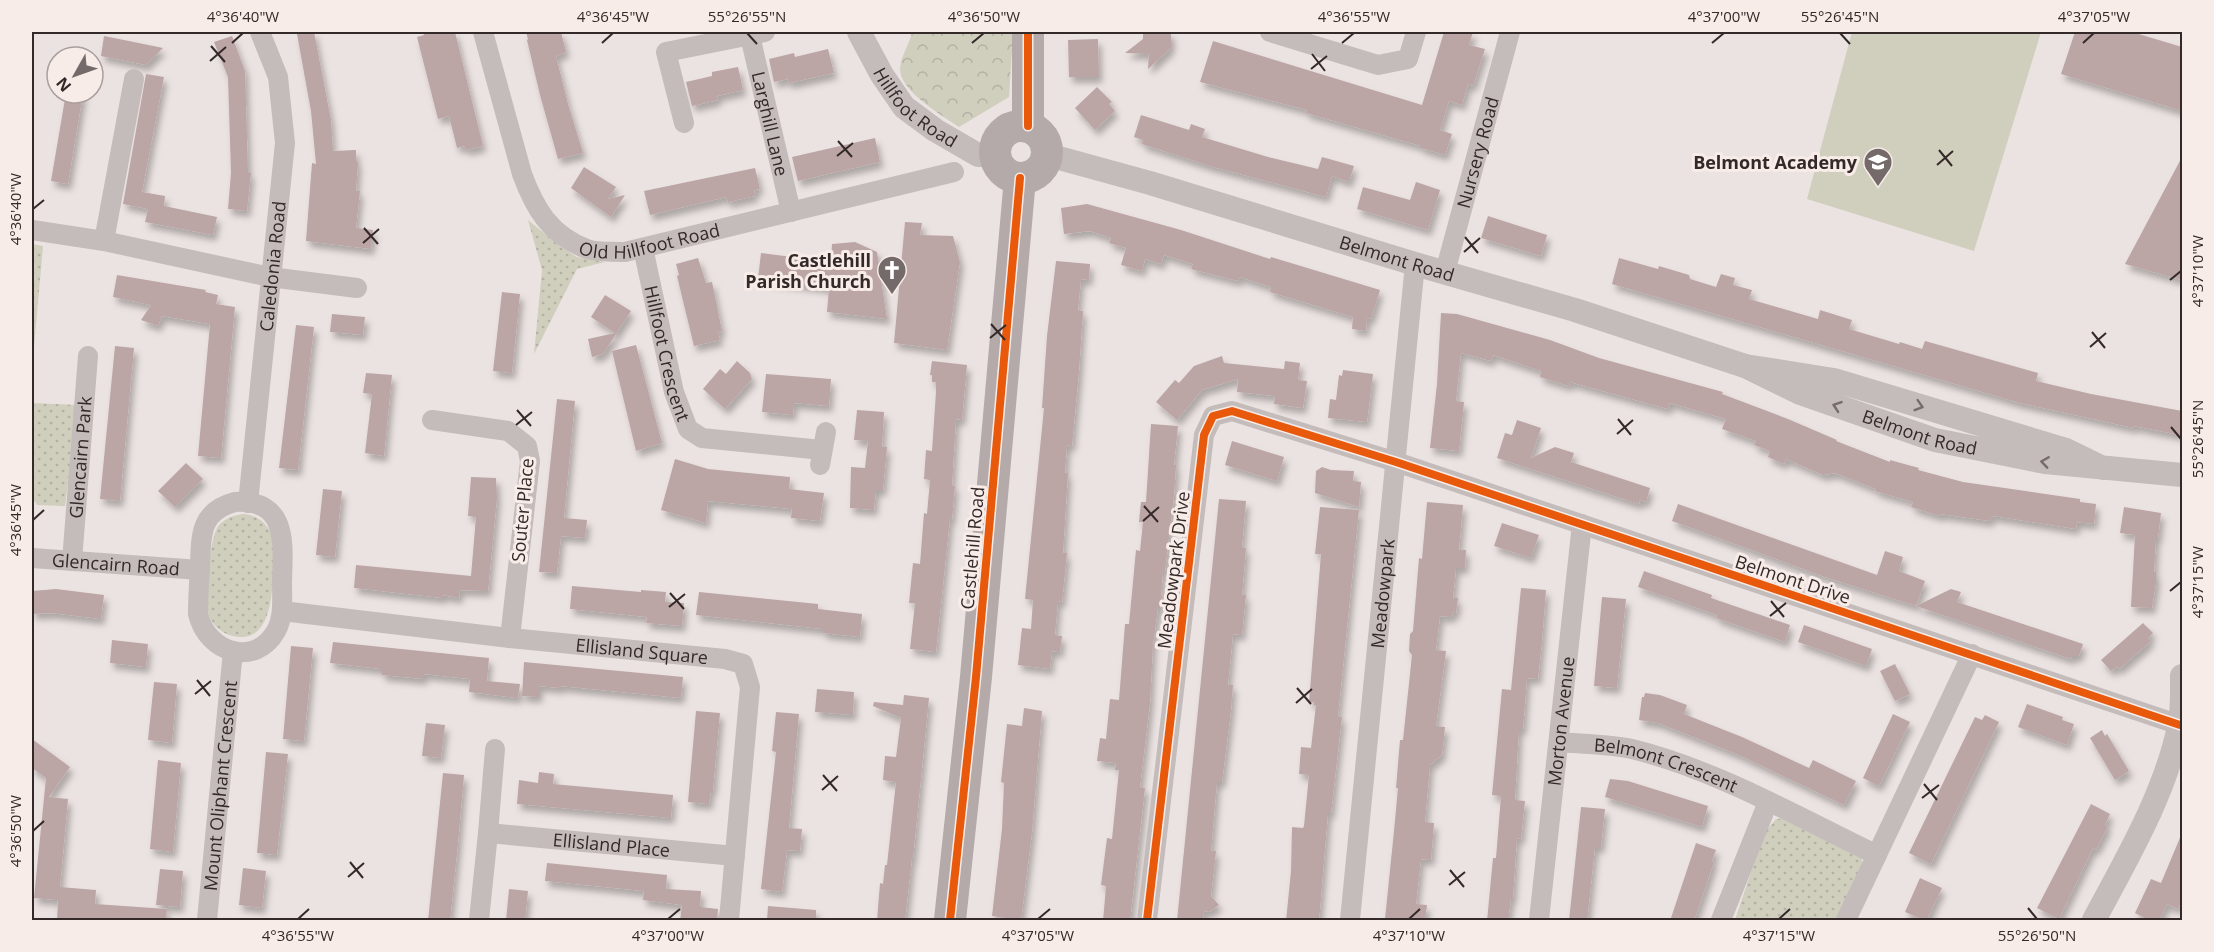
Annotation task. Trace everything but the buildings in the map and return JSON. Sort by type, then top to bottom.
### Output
[{"type":"main road","points":[[1028,32],[1028,126]]},
{"type":"main road","points":[[1015,126],[1028,126],[1041,134],[1048,155],[1038,172],[1020,178],[1012,177],[1000,168],[995,154],[997,142],[1004,132],[1015,126]]},
{"type":"main road","name":"Castlehill Road","points":[[951,921],[976,677],[1020,178]]},
{"type":"street","name":"Caledonia Road","points":[[248,502],[285,143],[278,77],[260,32]]},
{"type":"street","name":"Old Hillfoot Road","points":[[483,32],[530,196],[545,221],[561,235],[589,250],[625,252],[954,172]]},
{"type":"street","name":"Hillfoot Road","points":[[859,32],[882,75],[904,107],[935,130],[978,155],[995,154]]},
{"type":"street","points":[[1270,32],[1378,65],[1408,59],[1416,32]]},
{"type":"street","name":"Nursery Road","points":[[1445,272],[1510,32]]},
{"type":"street","name":"Larghill Lane","points":[[684,123],[666,52],[757,34],[791,212]]},
{"type":"street","points":[[104,242],[134,79]]},
{"type":"street","name":"Belmont Road","points":[[1048,155],[1150,183],[1575,310],[1745,366],[1800,393],[1935,440],[2044,462],[2182,475]]},
{"type":"street","points":[[32,230],[104,242],[270,277],[357,289]]},
{"type":"street","name":"Hillfoot Crescent","points":[[643,248],[674,392],[688,429],[702,438],[823,449]]},
{"type":"street","name":"Meadowpark","points":[[1350,921],[1415,264]]},
{"type":"street","name":"Glencairn Park","points":[[72,561],[88,356]]},
{"type":"street","name":"Meadowpark Drive","points":[[1147,921],[1204,435],[1213,416],[1232,411],[1396,462]]},
{"type":"street","name":"Souter Place","points":[[432,420],[508,431],[527,446],[530,461],[510,638]]},
{"type":"street","name":"Belmont Drive","points":[[1396,462],[2180,725]]},
{"type":"street","points":[[248,502],[264,508],[275,518],[283,537],[282,611],[276,631],[264,644],[248,651],[233,651],[213,642],[200,624],[198,614],[200,570],[201,531],[211,516],[228,504],[248,502]]},
{"type":"street","name":"Morton Avenue","points":[[1539,921],[1582,524]]},
{"type":"street","name":"Glencairn Road","points":[[32,558],[200,570]]},
{"type":"street","name":"Ellisland Square","points":[[282,611],[510,638],[725,659],[743,664],[750,687],[729,921]]},
{"type":"street","name":"Mount Oliphant Crescent","points":[[207,921],[233,651]]},
{"type":"street","points":[[1846,921],[1972,654]]},
{"type":"street","points":[[2094,921],[2150,812],[2168,770],[2180,725],[2182,676]]},
{"type":"street","name":"Belmont Crescent","points":[[1559,742],[1629,748],[1679,762],[1768,802],[1876,855]]},
{"type":"street","points":[[478,921],[495,750]]},
{"type":"street","points":[[1721,921],[1768,802]]},
{"type":"street","name":"Ellisland Place","points":[[488,833],[735,856]]},
{"type":"green space","points":[[912,32],[1013,32],[1009,97],[959,127],[923,102],[902,77],[901,63]]},
{"type":"green space","points":[[1852,32],[2041,32],[1974,251],[1807,199]]},
{"type":"green space","points":[[528,220],[577,257],[605,262],[577,269],[534,354],[542,270]]},
{"type":"green space","points":[[32,244],[43,246],[32,370]]},
{"type":"green space","points":[[32,403],[78,405],[65,506],[37,505],[32,497]]},
{"type":"green space","points":[[244,514],[259,519],[272,535],[274,541],[273,586],[266,618],[259,630],[248,636],[233,636],[219,629],[209,616],[208,569],[215,532],[219,525],[230,517]]},
{"type":"green space","points":[[1794,817],[1862,857],[1862,871],[1838,920],[1735,920],[1764,833],[1776,819]]},
{"type":"cycle path","points":[[1028,32],[1028,126]]},
{"type":"cycle path","points":[[950,920],[976,677],[1020,178]]},
{"type":"cycle path","points":[[1147,920],[1204,435],[1213,416],[1232,411],[1396,462],[2180,725]]},
{"type":"place","name":"Belmont Academy","points":[[1878,188]]},
{"type":"place","name":"Castlehill Parish Church","points":[[892,296]]}]
